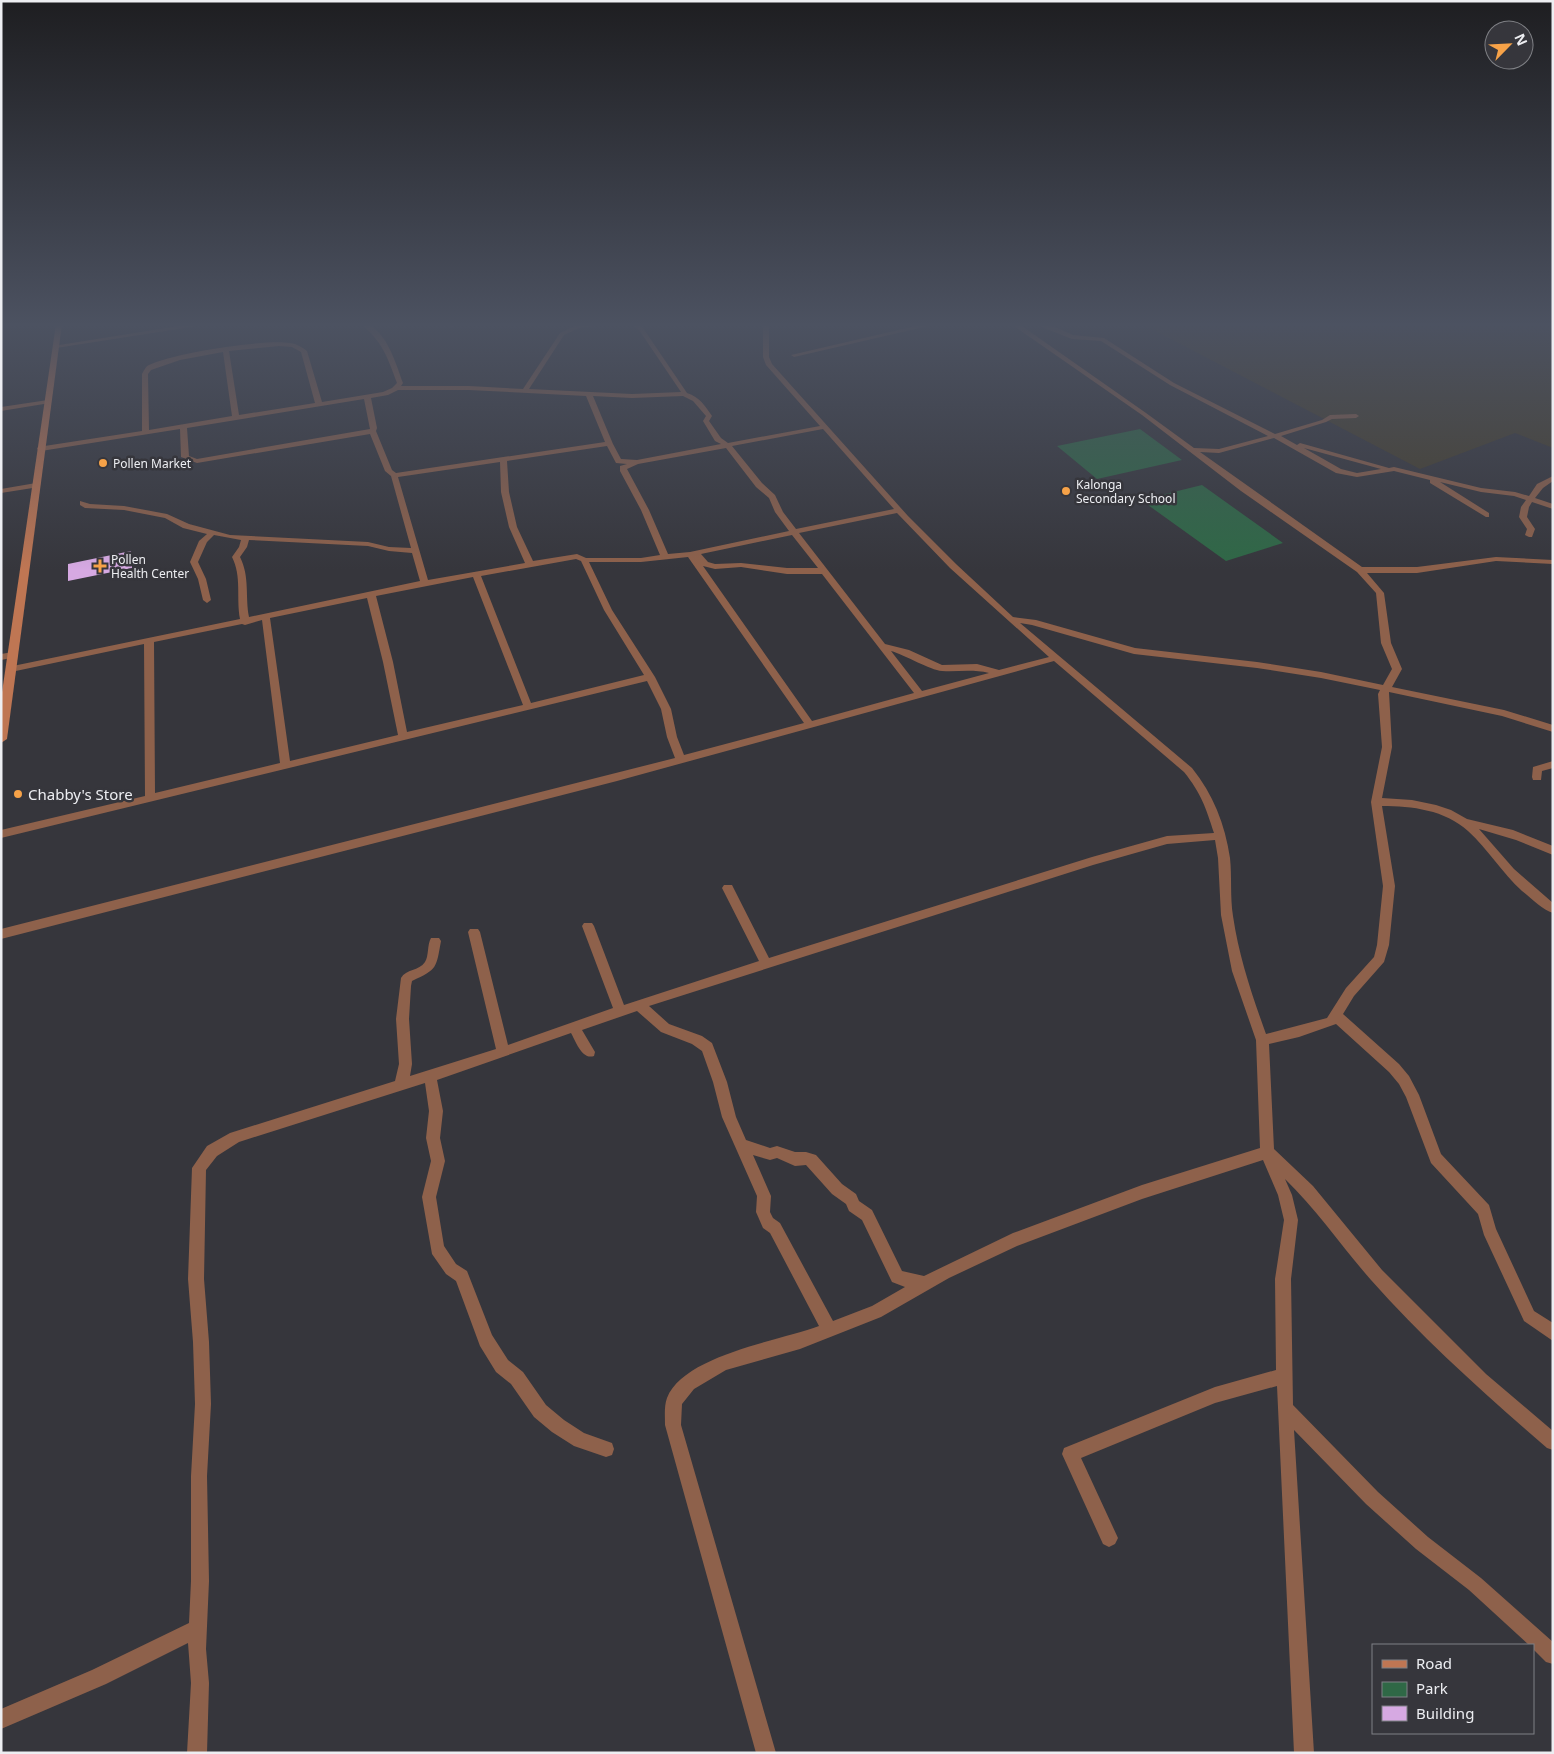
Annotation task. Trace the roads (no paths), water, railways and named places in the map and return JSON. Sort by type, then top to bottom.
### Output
[{"type":"street","points":[[1,409],[22,406]]},
{"type":"street","points":[[1,739],[47,406]]},
{"type":"street","points":[[146,406],[146,432]]},
{"type":"street","points":[[234,406],[236,418]]},
{"type":"street","points":[[41,449],[308,406]]},
{"type":"street","points":[[369,406],[374,428],[372,431],[389,471],[394,475],[425,584]]},
{"type":"street","points":[[593,406],[609,444],[645,510],[665,558]]},
{"type":"street","points":[[704,406],[709,416],[707,422],[718,439],[728,446],[759,485],[772,497],[778,512],[880,646],[920,695]]},
{"type":"street","points":[[806,406],[953,566],[1055,658],[1188,770],[1201,786],[1210,803],[1220,836],[1224,858],[1227,915],[1238,971],[1262,1040],[1267,1152],[1285,1195],[1291,1220],[1283,1279],[1285,1408],[1304,1753]]},
{"type":"street","points":[[1130,406],[1360,570],[1380,593],[1386,643],[1397,669],[1383,694],[1382,702],[1387,746],[1376,802],[1390,886],[1380,959],[1350,992],[1331,1022],[1299,1032],[1262,1040]]},
{"type":"street","points":[[1214,406],[1283,440],[1390,469],[1423,475],[1481,490],[1510,493],[1553,507]]},
{"type":"street","points":[[1192,450],[1219,452],[1324,421],[1330,417],[1356,416]]},
{"type":"street","points":[[183,426],[184,457],[197,461],[372,431]]},
{"type":"street","points":[[621,464],[824,427]]},
{"type":"street","points":[[1283,440],[1338,471],[1361,475],[1390,469]]},
{"type":"street","points":[[394,475],[609,444]]},
{"type":"street","points":[[503,459],[505,492],[513,527],[530,564]]},
{"type":"street","points":[[1423,475],[1486,515]]},
{"type":"street","points":[[1529,535],[1531,529],[1523,517],[1525,507],[1540,486],[1553,478]]},
{"type":"street","points":[[1,491],[36,485]]},
{"type":"street","points":[[84,503],[88,506],[124,508],[167,516],[186,526],[230,536],[245,538],[297,538],[368,544],[389,549],[416,551]]},
{"type":"street","points":[[11,669],[530,564],[577,556],[584,560],[608,561],[665,558],[900,510]]},
{"type":"street","points":[[207,600],[202,580],[194,562],[203,541],[213,532]]},
{"type":"street","points":[[245,538],[244,547],[236,557],[243,574],[244,589],[242,600],[245,622]]},
{"type":"street","points":[[690,554],[699,556],[705,564],[715,567],[741,565],[787,571],[823,571]]},
{"type":"street","points":[[690,554],[810,725]]},
{"type":"street","points":[[1360,570],[1417,570],[1496,559],[1553,562]]},
{"type":"street","points":[[584,560],[608,610],[650,677],[666,709],[672,737],[681,760]]},
{"type":"street","points":[[476,574],[528,706]]},
{"type":"street","points":[[371,595],[388,662],[403,737]]},
{"type":"street","points":[[266,617],[285,766]]},
{"type":"street","points":[[1011,619],[1033,622],[1134,651],[1321,674],[1504,713],[1553,729]]},
{"type":"street","points":[[149,641],[150,798]]},
{"type":"street","points":[[880,646],[906,652],[941,668],[977,667],[999,673]]},
{"type":"street","points":[[1,657],[13,654]]},
{"type":"street","points":[[1,934],[681,760],[1055,658]]},
{"type":"street","points":[[1,834],[650,677]]},
{"type":"street","points":[[1537,776],[1537,769],[1553,764]]},
{"type":"street","points":[[1376,802],[1402,802],[1430,807],[1461,821],[1504,832],[1553,851]]},
{"type":"street","points":[[1461,821],[1472,830],[1529,891],[1553,909]]},
{"type":"street","points":[[197,1753],[200,1683],[197,1629],[200,1581],[199,1476],[203,1404],[196,1279],[199,1168],[212,1151],[235,1137],[430,1076],[620,1011],[766,964],[1145,845],[1167,840],[1220,836]]},
{"type":"street","points":[[728,888],[766,964]]},
{"type":"street","points":[[588,926],[620,1011]]},
{"type":"street","points":[[474,932],[503,1052]]},
{"type":"street","points":[[400,1085],[407,1069],[403,1043],[403,993],[407,978],[431,964],[435,941]]},
{"type":"street","points":[[639,1005],[665,1028],[705,1044],[720,1082],[729,1117],[764,1196],[763,1212],[768,1223],[775,1228],[830,1330]]},
{"type":"street","points":[[1336,1016],[1394,1068],[1404,1080],[1412,1095],[1436,1158],[1484,1210],[1489,1230],[1529,1316],[1553,1333]]},
{"type":"street","points":[[574,1027],[589,1052]]},
{"type":"street","points":[[430,1076],[436,1111],[433,1138],[438,1161],[430,1197],[437,1249],[451,1269],[462,1276],[486,1340],[502,1366],[517,1378],[540,1411],[558,1426],[580,1440],[606,1449]]},
{"type":"street","points":[[741,1145],[770,1154],[777,1152],[795,1159],[806,1158],[811,1160],[836,1189],[851,1199],[854,1206],[867,1215],[897,1277],[925,1284]]},
{"type":"street","points":[[766,1753],[673,1425],[674,1401],[688,1383],[723,1363],[800,1341],[876,1312],[925,1284],[1013,1240],[1142,1192],[1267,1152]]},
{"type":"street","points":[[1267,1152],[1308,1191],[1377,1275],[1480,1380],[1553,1442]]},
{"type":"street","points":[[1109,1538],[1070,1454],[1215,1395],[1285,1376]]},
{"type":"street","points":[[1285,1408],[1372,1498],[1422,1543],[1475,1584],[1553,1655]]},
{"type":"street","points":[[1,1719],[99,1677],[197,1629]]},
{"type":"place","name":"Pollen Market","points":[[103,463]]},
{"type":"place","name":"Kalonga Secondary School","points":[[1066,491]]},
{"type":"place","name":"Pollen Health Center","points":[[100,566]]},
{"type":"place","name":"Chabby's Store","points":[[18,794]]}]
